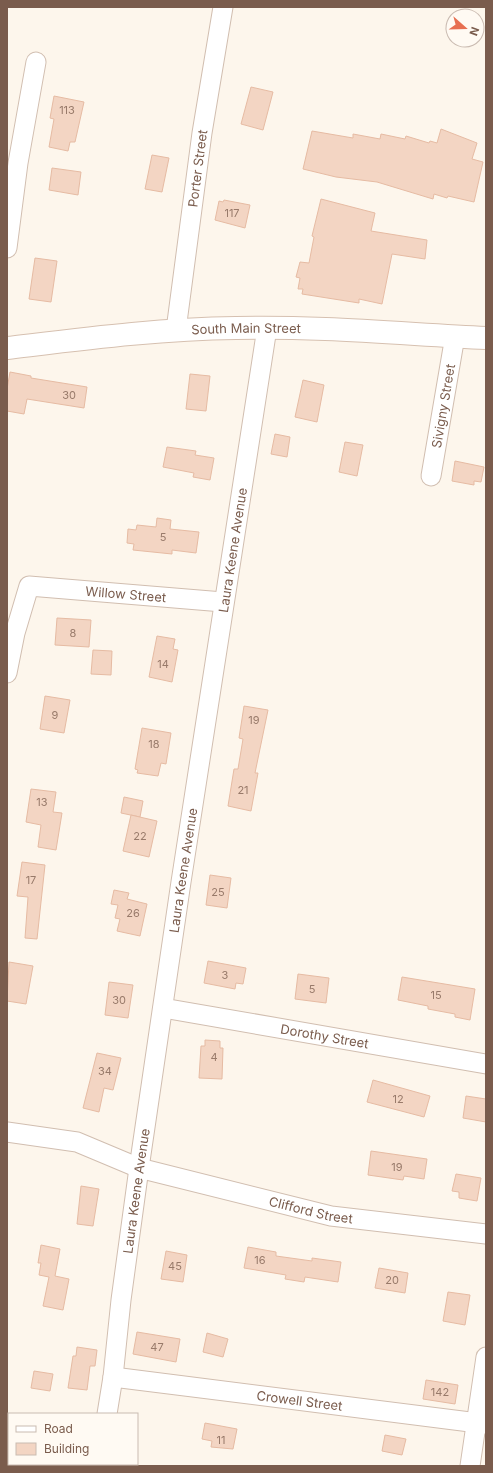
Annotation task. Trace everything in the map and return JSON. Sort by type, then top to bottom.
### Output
[{"type":"main road","name":"South Main Street","points":[[7,348],[115,335],[176,330],[267,328],[328,329],[486,338]]},
{"type":"street","name":"Porter Street","points":[[176,330],[202,132],[224,7]]},
{"type":"street","points":[[7,248],[18,164],[36,62]]},
{"type":"street","name":"Laura Keene Avenue","points":[[107,1413],[139,1168],[223,602],[267,328]]},
{"type":"street","name":"Sivigny Street","points":[[431,476],[455,336]]},
{"type":"street","name":"Willow Street","points":[[7,673],[15,633],[28,586],[223,602]]},
{"type":"street","name":"Dorothy Street","points":[[163,1008],[486,1064]]},
{"type":"street","name":"Clifford Street","points":[[7,1132],[77,1142],[139,1168],[331,1216],[486,1234]]},
{"type":"street","points":[[470,1466],[481,1423],[486,1357]]},
{"type":"street","name":"Crowell Street","points":[[113,1377],[481,1423]]},
{"type":"building","points":[[251,87],[273,92],[263,130],[241,124]]},
{"type":"building","points":[[54,96],[84,102],[75,142],[70,142],[68,151],[49,147],[54,119],[50,118]]},
{"type":"building","points":[[441,129],[477,143],[472,159],[483,162],[474,202],[448,196],[447,198],[434,194],[433,199],[377,182],[336,177],[303,169],[312,131],[353,138],[353,134],[380,139],[381,134],[405,139],[406,136],[429,143],[430,141],[437,143]]},
{"type":"building","points":[[152,155],[169,158],[162,192],[145,189]]},
{"type":"building","points":[[52,168],[81,172],[78,195],[49,190]]},
{"type":"building","points":[[321,199],[375,213],[371,231],[427,240],[425,259],[392,254],[382,304],[359,299],[359,303],[302,294],[303,289],[298,289],[300,278],[296,277],[300,262],[309,263],[314,237],[312,236]]},
{"type":"building","points":[[224,200],[250,205],[245,228],[215,220],[219,201],[223,202]]},
{"type":"building","points":[[35,258],[57,261],[51,302],[29,299]]},
{"type":"building","points":[[10,372],[31,376],[31,378],[87,387],[84,408],[27,399],[24,414],[7,411],[7,389]]},
{"type":"building","points":[[190,374],[210,376],[206,411],[186,409]]},
{"type":"building","points":[[303,380],[324,385],[317,422],[295,417]]},
{"type":"building","points":[[275,434],[290,437],[287,457],[271,454]]},
{"type":"building","points":[[345,442],[363,445],[357,476],[339,472]]},
{"type":"building","points":[[167,447],[196,451],[195,455],[214,458],[210,480],[193,477],[194,473],[163,467]]},
{"type":"building","points":[[455,461],[484,467],[481,482],[474,481],[474,485],[452,481]]},
{"type":"building","points":[[157,518],[171,520],[170,529],[199,532],[196,553],[172,550],[172,554],[133,550],[134,544],[127,543],[128,529],[136,530],[137,525],[156,527]]},
{"type":"building","points":[[57,618],[91,620],[89,647],[55,645]]},
{"type":"building","points":[[157,636],[175,639],[173,649],[178,650],[172,682],[149,677]]},
{"type":"building","points":[[93,650],[112,651],[111,675],[91,674]]},
{"type":"building","points":[[45,696],[70,700],[64,733],[40,729]]},
{"type":"building","points":[[244,706],[268,710],[255,773],[258,773],[251,811],[228,806],[234,769],[238,769],[243,739],[239,738]]},
{"type":"building","points":[[142,728],[171,733],[166,764],[161,763],[158,776],[137,773],[138,770],[135,769]]},
{"type":"building","points":[[31,789],[56,792],[53,812],[62,813],[56,850],[38,847],[41,825],[26,822]]},
{"type":"building","points":[[124,797],[143,801],[140,817],[121,813]]},
{"type":"building","points":[[131,815],[157,821],[149,857],[123,851]]},
{"type":"building","points":[[22,862],[45,865],[37,939],[25,938],[28,897],[17,896]]},
{"type":"building","points":[[210,875],[231,878],[227,908],[206,905]]},
{"type":"building","points":[[114,890],[129,893],[127,899],[147,904],[140,936],[117,931],[120,919],[115,918],[118,905],[111,904]]},
{"type":"building","points":[[208,961],[246,968],[243,984],[236,983],[235,989],[204,983]]},
{"type":"building","points":[[9,962],[33,966],[26,1004],[7,1001]]},
{"type":"building","points":[[298,974],[329,978],[326,1003],[295,999]]},
{"type":"building","points":[[402,977],[475,989],[470,1020],[455,1017],[455,1014],[428,1009],[428,1006],[398,1000]]},
{"type":"building","points":[[109,982],[133,985],[128,1018],[105,1015]]},
{"type":"building","points":[[205,1040],[220,1041],[220,1048],[223,1048],[222,1079],[199,1078],[201,1046],[205,1046]]},
{"type":"building","points":[[97,1053],[121,1058],[113,1090],[104,1088],[99,1112],[83,1108]]},
{"type":"building","points":[[373,1080],[430,1096],[424,1117],[367,1102]]},
{"type":"building","points":[[466,1096],[486,1099],[486,1122],[463,1118]]},
{"type":"building","points":[[371,1151],[427,1159],[424,1179],[404,1176],[403,1180],[368,1175]]},
{"type":"building","points":[[456,1174],[481,1178],[477,1201],[459,1198],[459,1192],[452,1191]]},
{"type":"building","points":[[81,1186],[99,1189],[93,1226],[77,1224]]},
{"type":"building","points":[[41,1245],[60,1249],[55,1276],[69,1279],[63,1310],[43,1306],[49,1277],[39,1275],[41,1263],[38,1263]]},
{"type":"building","points":[[248,1247],[276,1252],[276,1256],[312,1261],[312,1258],[341,1262],[338,1282],[305,1277],[304,1282],[285,1279],[286,1275],[244,1268]]},
{"type":"building","points":[[166,1251],[187,1255],[183,1282],[161,1279]]},
{"type":"building","points":[[379,1268],[408,1273],[405,1293],[375,1288]]},
{"type":"building","points":[[448,1292],[470,1295],[465,1325],[443,1321]]},
{"type":"building","points":[[137,1332],[180,1339],[176,1362],[133,1354]]},
{"type":"building","points":[[207,1333],[228,1339],[223,1357],[203,1352]]},
{"type":"building","points":[[77,1347],[97,1350],[95,1366],[90,1366],[87,1390],[68,1388],[73,1356],[76,1356]]},
{"type":"building","points":[[34,1371],[53,1374],[50,1391],[31,1388]]},
{"type":"building","points":[[426,1380],[458,1385],[455,1404],[423,1399]]},
{"type":"building","points":[[205,1423],[237,1429],[233,1449],[211,1447],[212,1441],[202,1439]]},
{"type":"building","points":[[385,1435],[406,1439],[402,1455],[382,1451]]}]
